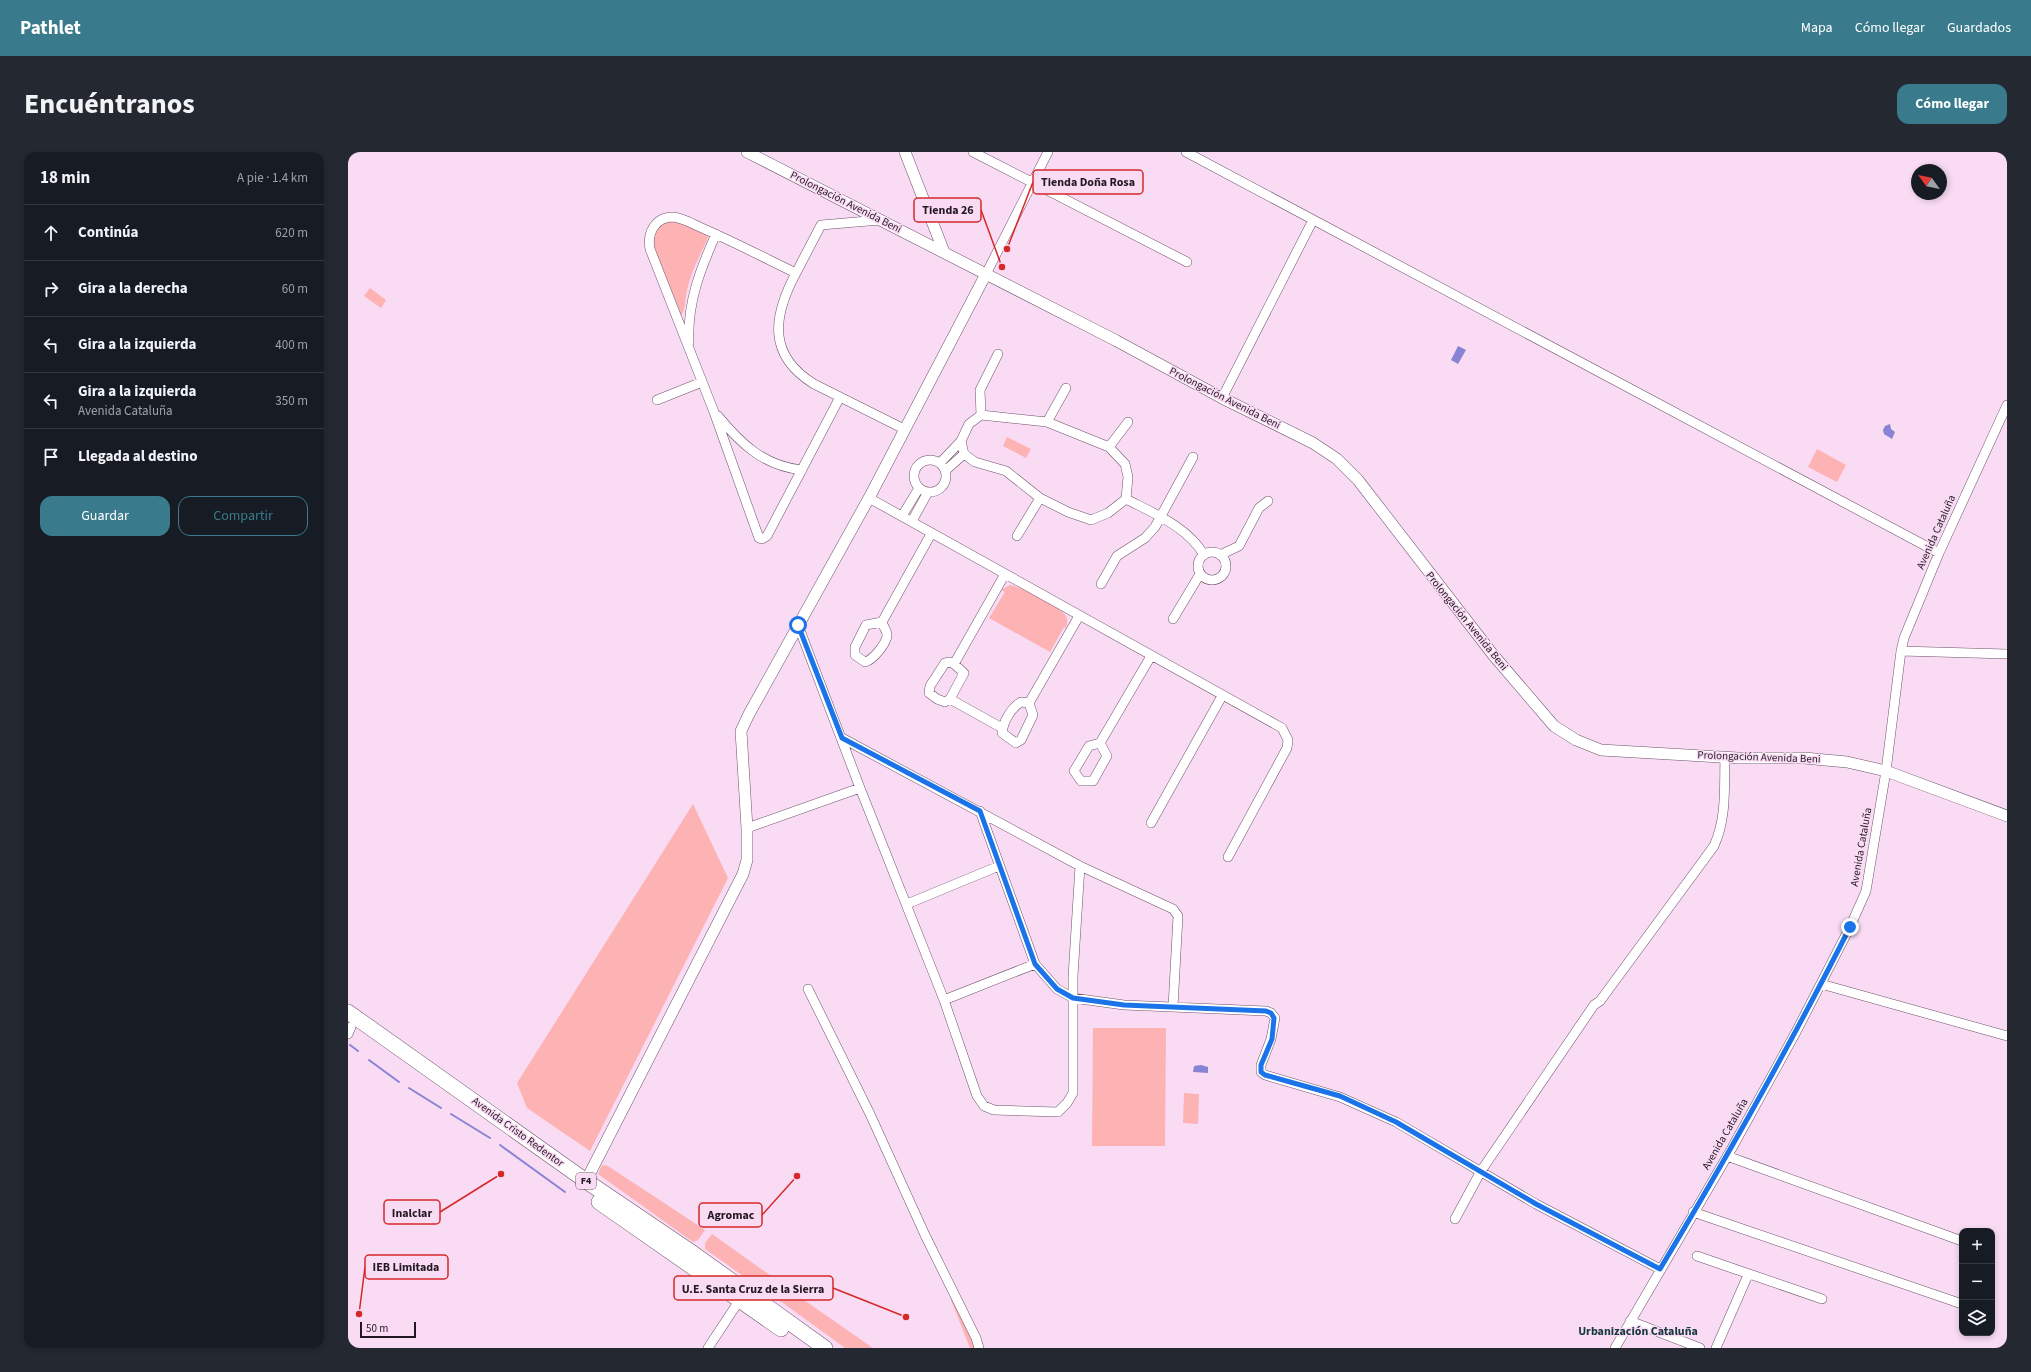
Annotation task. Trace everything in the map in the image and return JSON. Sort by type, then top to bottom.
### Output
[{"type":"highway","name":"Avenida Cristo Redentor","points":[[348,1012],[586,1181],[694,1254],[825,1348]]},
{"type":"highway","name":"Avenida Cristo Redentor","points":[[349,1029],[808,1348]]},
{"type":"street","name":"Prolongación Avenida Beni","points":[[747,152],[1115,340],[1222,398],[1313,443],[1337,459],[1358,480],[1494,656],[1554,726],[1576,740],[1600,750],[1725,757],[1804,758],[1847,762],[1886,771],[2007,816]]},
{"type":"street","points":[[904,152],[944,252]]},
{"type":"street","points":[[973,152],[1187,262]]},
{"type":"street","points":[[586,1181],[743,874],[747,860],[747,828],[741,731],[748,714],[869,498],[1048,152]]},
{"type":"street","points":[[1186,152],[1939,553]]},
{"type":"street","points":[[796,273],[686,220],[674,217],[663,219],[654,226],[649,236],[650,249],[714,412],[759,538],[762,539],[767,536],[840,397]]},
{"type":"street","points":[[881,220],[820,225],[782,303],[779,315],[780,341],[784,352],[797,371],[814,384],[904,429]]},
{"type":"street","points":[[1222,398],[1313,220]]},
{"type":"street","points":[[690,352],[689,321],[693,293],[702,265],[716,234]]},
{"type":"street","points":[[981,415],[980,390],[998,354]]},
{"type":"street","points":[[657,400],[702,382]]},
{"type":"street","points":[[1047,422],[1066,388]]},
{"type":"street","name":"Avenida Cataluña","points":[[1615,1348],[1727,1156],[1821,984],[1866,891],[1886,771],[1901,651],[1904,638],[1939,553],[2007,405]]},
{"type":"street","points":[[714,412],[738,439],[754,453],[776,465],[802,470]]},
{"type":"street","points":[[943,467],[961,441],[969,424],[981,415],[1047,422],[1109,447],[1125,464],[1128,477],[1126,498],[1108,513],[1091,520],[1068,512],[1040,498],[1006,471],[975,462],[964,454],[961,441]]},
{"type":"street","points":[[1109,447],[1128,422]]},
{"type":"street","points":[[943,467],[964,454]]},
{"type":"street","points":[[1101,584],[1117,556],[1145,538],[1161,516],[1193,457]]},
{"type":"street","points":[[925,460],[936,460],[943,467],[947,476],[943,486],[934,492],[928,492],[919,488],[914,478],[916,467],[925,460]]},
{"type":"street","points":[[902,516],[919,488]]},
{"type":"street","points":[[912,521],[928,492]]},
{"type":"street","points":[[869,498],[912,521],[931,534],[1282,728],[1288,740],[1287,748],[1228,857]]},
{"type":"street","points":[[1017,536],[1040,498]]},
{"type":"street","points":[[1126,498],[1161,516],[1182,531],[1200,548],[1204,555]]},
{"type":"street","points":[[1220,555],[1238,546],[1259,508],[1268,501]]},
{"type":"street","points":[[882,622],[931,534]]},
{"type":"street","points":[[1173,619],[1200,574],[1199,562],[1204,555],[1212,552],[1220,555],[1226,568],[1221,576],[1217,579],[1208,580],[1200,574]]},
{"type":"street","points":[[954,664],[1005,574]]},
{"type":"street","points":[[1029,703],[1021,702],[1014,707],[1002,728],[1002,733],[1009,740],[1016,743],[1021,740],[1033,715],[1029,703],[1079,616]]},
{"type":"street","points":[[798,625],[860,788],[944,1000],[977,1096],[984,1106],[994,1110],[1058,1112],[1067,1103],[1073,1093],[1073,998],[1080,866]]},
{"type":"street","points":[[1901,651],[2007,654]]},
{"type":"street","points":[[1100,743],[1151,656]]},
{"type":"street","points":[[945,662],[954,664],[964,672],[950,699],[946,702],[937,699],[929,693],[930,686],[945,662]]},
{"type":"street","points":[[1151,823],[1222,696]]},
{"type":"street","points":[[950,699],[1002,728]]},
{"type":"street","points":[[842,738],[1080,866],[1173,909],[1178,916],[1173,1006]]},
{"type":"street","points":[[1455,1219],[1481,1171],[1594,1005],[1600,1001],[1714,846],[1720,832],[1724,814],[1725,757]]},
{"type":"street","points":[[747,828],[860,788]]},
{"type":"street","points":[[980,811],[1035,964],[1057,989],[1073,998],[1124,1005],[1266,1011],[1271,1013],[1274,1018],[1272,1039],[1261,1065],[1261,1072],[1265,1075],[1340,1096],[1396,1122],[1536,1204],[1660,1269]]},
{"type":"street","points":[[907,904],[1000,866]]},
{"type":"street","points":[[944,1000],[1035,964]]},
{"type":"street","points":[[1821,984],[2007,1036]]},
{"type":"street","points":[[808,989],[870,1114],[925,1236],[976,1338],[979,1348]]},
{"type":"street","points":[[1727,1156],[1959,1240]]},
{"type":"street","points":[[1693,1212],[1959,1303]]},
{"type":"street","points":[[1697,1256],[1748,1275],[1822,1299]]},
{"type":"street","points":[[1716,1348],[1748,1275]]},
{"type":"street","points":[[708,1348],[739,1300]]},
{"type":"street","points":[[1630,1321],[1700,1348]]},
{"type":"shaded area","points":[[668,221],[684,224],[706,234],[708,238],[692,274],[687,289],[684,310],[680,317],[652,245],[656,228]]},
{"type":"shaded area","points":[[370,288],[386,300],[381,308],[364,296]]},
{"type":"shaded area","points":[[1458,346],[1466,350],[1458,364],[1451,360]]},
{"type":"shaded area","points":[[1890,424],[1891,429],[1895,432],[1892,439],[1884,434],[1883,430],[1885,426]]},
{"type":"shaded area","points":[[1007,437],[1031,449],[1026,458],[1003,446]]},
{"type":"shaded area","points":[[1817,449],[1846,465],[1837,482],[1808,467]]},
{"type":"shaded area","points":[[1010,585],[1023,589],[1040,598],[1056,607],[1066,616],[1066,628],[1064,627],[1050,652],[989,618],[1005,592],[1001,590]]},
{"type":"shaded area","points":[[693,804],[728,878],[590,1151],[527,1108],[517,1083]]},
{"type":"shaded area","points":[[1093,1028],[1166,1028],[1165,1146],[1092,1146]]},
{"type":"shaded area","points":[[1201,1065],[1208,1067],[1208,1073],[1193,1072],[1194,1066]]},
{"type":"shaded area","points":[[1184,1093],[1199,1094],[1198,1124],[1183,1123]]},
{"type":"shaded area","points":[[602,1165],[608,1166],[705,1230],[698,1240],[693,1242],[598,1174]]},
{"type":"shaded area","points":[[712,1234],[771,1276],[767,1283],[759,1287],[705,1249],[705,1243]]},
{"type":"shaded area","points":[[781,1284],[873,1348],[845,1348],[772,1295],[774,1286]]},
{"type":"shaded area","points":[[953,1297],[976,1348],[970,1348],[951,1300]]},
{"type":"waterway","points":[[350,1045],[358,1051]]},
{"type":"waterway","points":[[369,1060],[399,1082]]},
{"type":"waterway","points":[[409,1088],[441,1108]]},
{"type":"waterway","points":[[451,1114],[490,1138]]},
{"type":"waterway","points":[[500,1145],[565,1192]]},
{"type":"place","name":"Tienda Doña Rosa","points":[[1007,249]]},
{"type":"place","name":"Tienda 26","points":[[1002,267]]},
{"type":"place","name":"Inalclar","points":[[501,1174]]},
{"type":"place","name":"Agromac","points":[[797,1176]]},
{"type":"place","name":"IEB Limitada","points":[[359,1314]]},
{"type":"place","name":"U.E. Santa Cruz de la Sierra","points":[[906,1317]]},
{"type":"district","name":"Urbanización Cataluña","points":[[1638,1331]]},
{"type":"route","points":[[798,625],[842,738],[980,811],[1035,964],[1057,989],[1073,998],[1124,1005],[1266,1011],[1271,1013],[1274,1018],[1272,1039],[1261,1065],[1261,1072],[1265,1075],[1340,1096],[1396,1122],[1536,1204],[1660,1269],[1732,1148],[1796,1032],[1850,927]]}]
